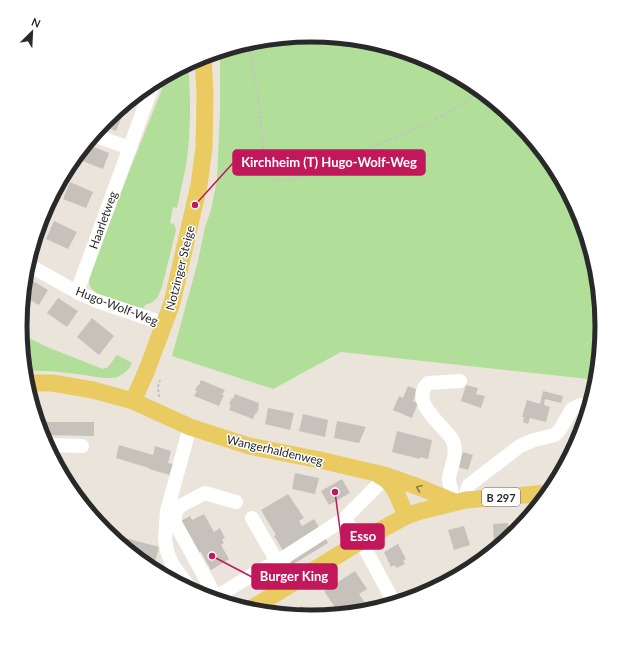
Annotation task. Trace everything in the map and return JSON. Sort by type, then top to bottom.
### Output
[{"type":"main road","name":"Notzinger Steige","points":[[133,401],[146,372],[172,303],[199,185],[204,148],[205,94],[203,63]]},
{"type":"main road","name":"Wangerhaldenweg","points":[[33,383],[52,383],[93,390],[133,401],[190,428],[250,446],[384,475],[460,501]]},
{"type":"main road","name":"Wangerhaldenweg","points":[[361,470],[385,478]]},
{"type":"main road","points":[[385,478],[394,488],[406,516]]},
{"type":"main road","name":"B 297","points":[[257,605],[360,541],[406,516],[460,501],[540,494]]},
{"type":"street","name":"Haarletweg","points":[[77,292],[150,92]]},
{"type":"street","points":[[99,137],[130,148]]},
{"type":"street","name":"Hugo-Wolf-Weg","points":[[33,267],[77,292],[98,301],[165,324]]},
{"type":"street","points":[[460,381],[428,383],[424,387],[422,395],[423,403],[453,440],[455,451],[449,480],[460,501],[469,485],[520,446],[534,440],[555,435],[572,409],[583,405]]},
{"type":"street","points":[[184,581],[172,564],[167,551],[165,539],[167,511],[190,428]]},
{"type":"street","points":[[53,445],[82,446]]},
{"type":"street","points":[[220,595],[257,572],[277,562],[344,519],[385,478]]},
{"type":"street","points":[[212,592],[175,523],[175,513],[180,506],[205,493],[236,502]]},
{"type":"street","points":[[252,518],[290,584]]},
{"type":"street","points":[[344,519],[360,541],[390,595]]},
{"type":"path","points":[[249,49],[259,102],[264,159],[267,171],[274,178],[286,181],[298,178],[420,127],[448,113],[476,95]]},
{"type":"green space","points":[[311,42],[348,44],[366,47],[402,57],[437,71],[469,90],[498,112],[525,139],[547,168],[566,200],[580,235],[590,271],[593,289],[595,326],[593,363],[590,379],[341,352],[273,389],[172,356],[198,261],[205,227],[211,210],[217,179],[220,111],[220,57],[256,47],[274,44]]},
{"type":"green space","points":[[189,70],[190,114],[188,153],[177,208],[173,207],[170,223],[174,224],[176,230],[162,287],[157,298],[151,303],[145,305],[144,308],[131,306],[106,298],[93,291],[90,286],[90,270],[164,83]]},
{"type":"green space","points":[[28,337],[47,347],[103,369],[108,367],[117,355],[132,363],[124,373],[113,378],[100,378],[69,373],[30,371]]},
{"type":"building","points":[[123,114],[116,131],[108,128]]},
{"type":"building","points":[[91,146],[109,153],[103,169],[81,160]]},
{"type":"building","points":[[70,182],[93,192],[86,208],[63,199]]},
{"type":"building","points":[[54,221],[77,232],[68,249],[46,239]]},
{"type":"building","points":[[31,279],[48,290],[39,305],[28,299]]},
{"type":"building","points":[[58,298],[78,311],[67,327],[47,313]]},
{"type":"building","points":[[92,318],[114,336],[99,355],[77,337]]},
{"type":"building","points":[[201,380],[225,390],[219,406],[194,396],[197,391],[195,390]]},
{"type":"building","points":[[466,385],[478,388],[476,394],[485,396],[481,408],[461,401]]},
{"type":"building","points":[[408,386],[418,390],[413,401],[418,403],[412,418],[393,410],[399,396],[403,398]]},
{"type":"building","points":[[543,391],[563,396],[561,403],[545,399],[544,405],[550,407],[546,422],[530,418],[528,424],[523,422],[524,417],[522,417],[527,400],[540,404]]},
{"type":"building","points":[[235,394],[259,403],[259,408],[253,419],[229,410],[231,405],[229,404]]},
{"type":"building","points":[[268,408],[294,413],[290,430],[265,424]]},
{"type":"building","points":[[303,414],[328,420],[325,437],[299,431]]},
{"type":"building","points":[[337,421],[366,427],[359,443],[334,438]]},
{"type":"building","points":[[45,422],[94,422],[94,436],[49,435]]},
{"type":"building","points":[[397,431],[432,440],[428,459],[420,457],[420,459],[392,452]]},
{"type":"building","points":[[119,445],[153,455],[155,446],[171,451],[168,463],[173,464],[170,475],[116,458]]},
{"type":"building","points":[[463,452],[473,455],[468,470],[458,467]]},
{"type":"building","points":[[295,473],[319,478],[315,494],[292,489]]},
{"type":"building","points":[[342,479],[350,493],[329,505],[321,491]]},
{"type":"building","points":[[288,494],[304,518],[299,521],[302,526],[314,519],[328,543],[292,565],[274,536],[276,535],[261,510]]},
{"type":"building","points":[[204,514],[214,532],[220,528],[225,538],[222,539],[224,543],[221,545],[229,559],[211,570],[201,552],[199,553],[181,521],[190,516],[192,520]]},
{"type":"building","points":[[508,523],[508,530],[494,543],[493,524]]},
{"type":"building","points":[[464,526],[470,545],[454,550],[448,530]]},
{"type":"building","points":[[120,537],[159,547],[155,563]]},
{"type":"building","points":[[398,544],[406,559],[403,561],[405,564],[396,568],[395,565],[391,567],[384,552]]},
{"type":"building","points":[[355,571],[367,589],[359,594],[365,603],[361,606],[351,608],[349,605],[344,608],[341,606],[336,609],[324,591]]},
{"type":"building","points":[[302,606],[305,610],[296,609]]},
{"type":"place","name":"Kirchheim (T) Hugo-Wolf-Weg","points":[[195,205]]},
{"type":"place","name":"Esso","points":[[335,492]]},
{"type":"place","name":"Burger King","points":[[212,556]]}]
